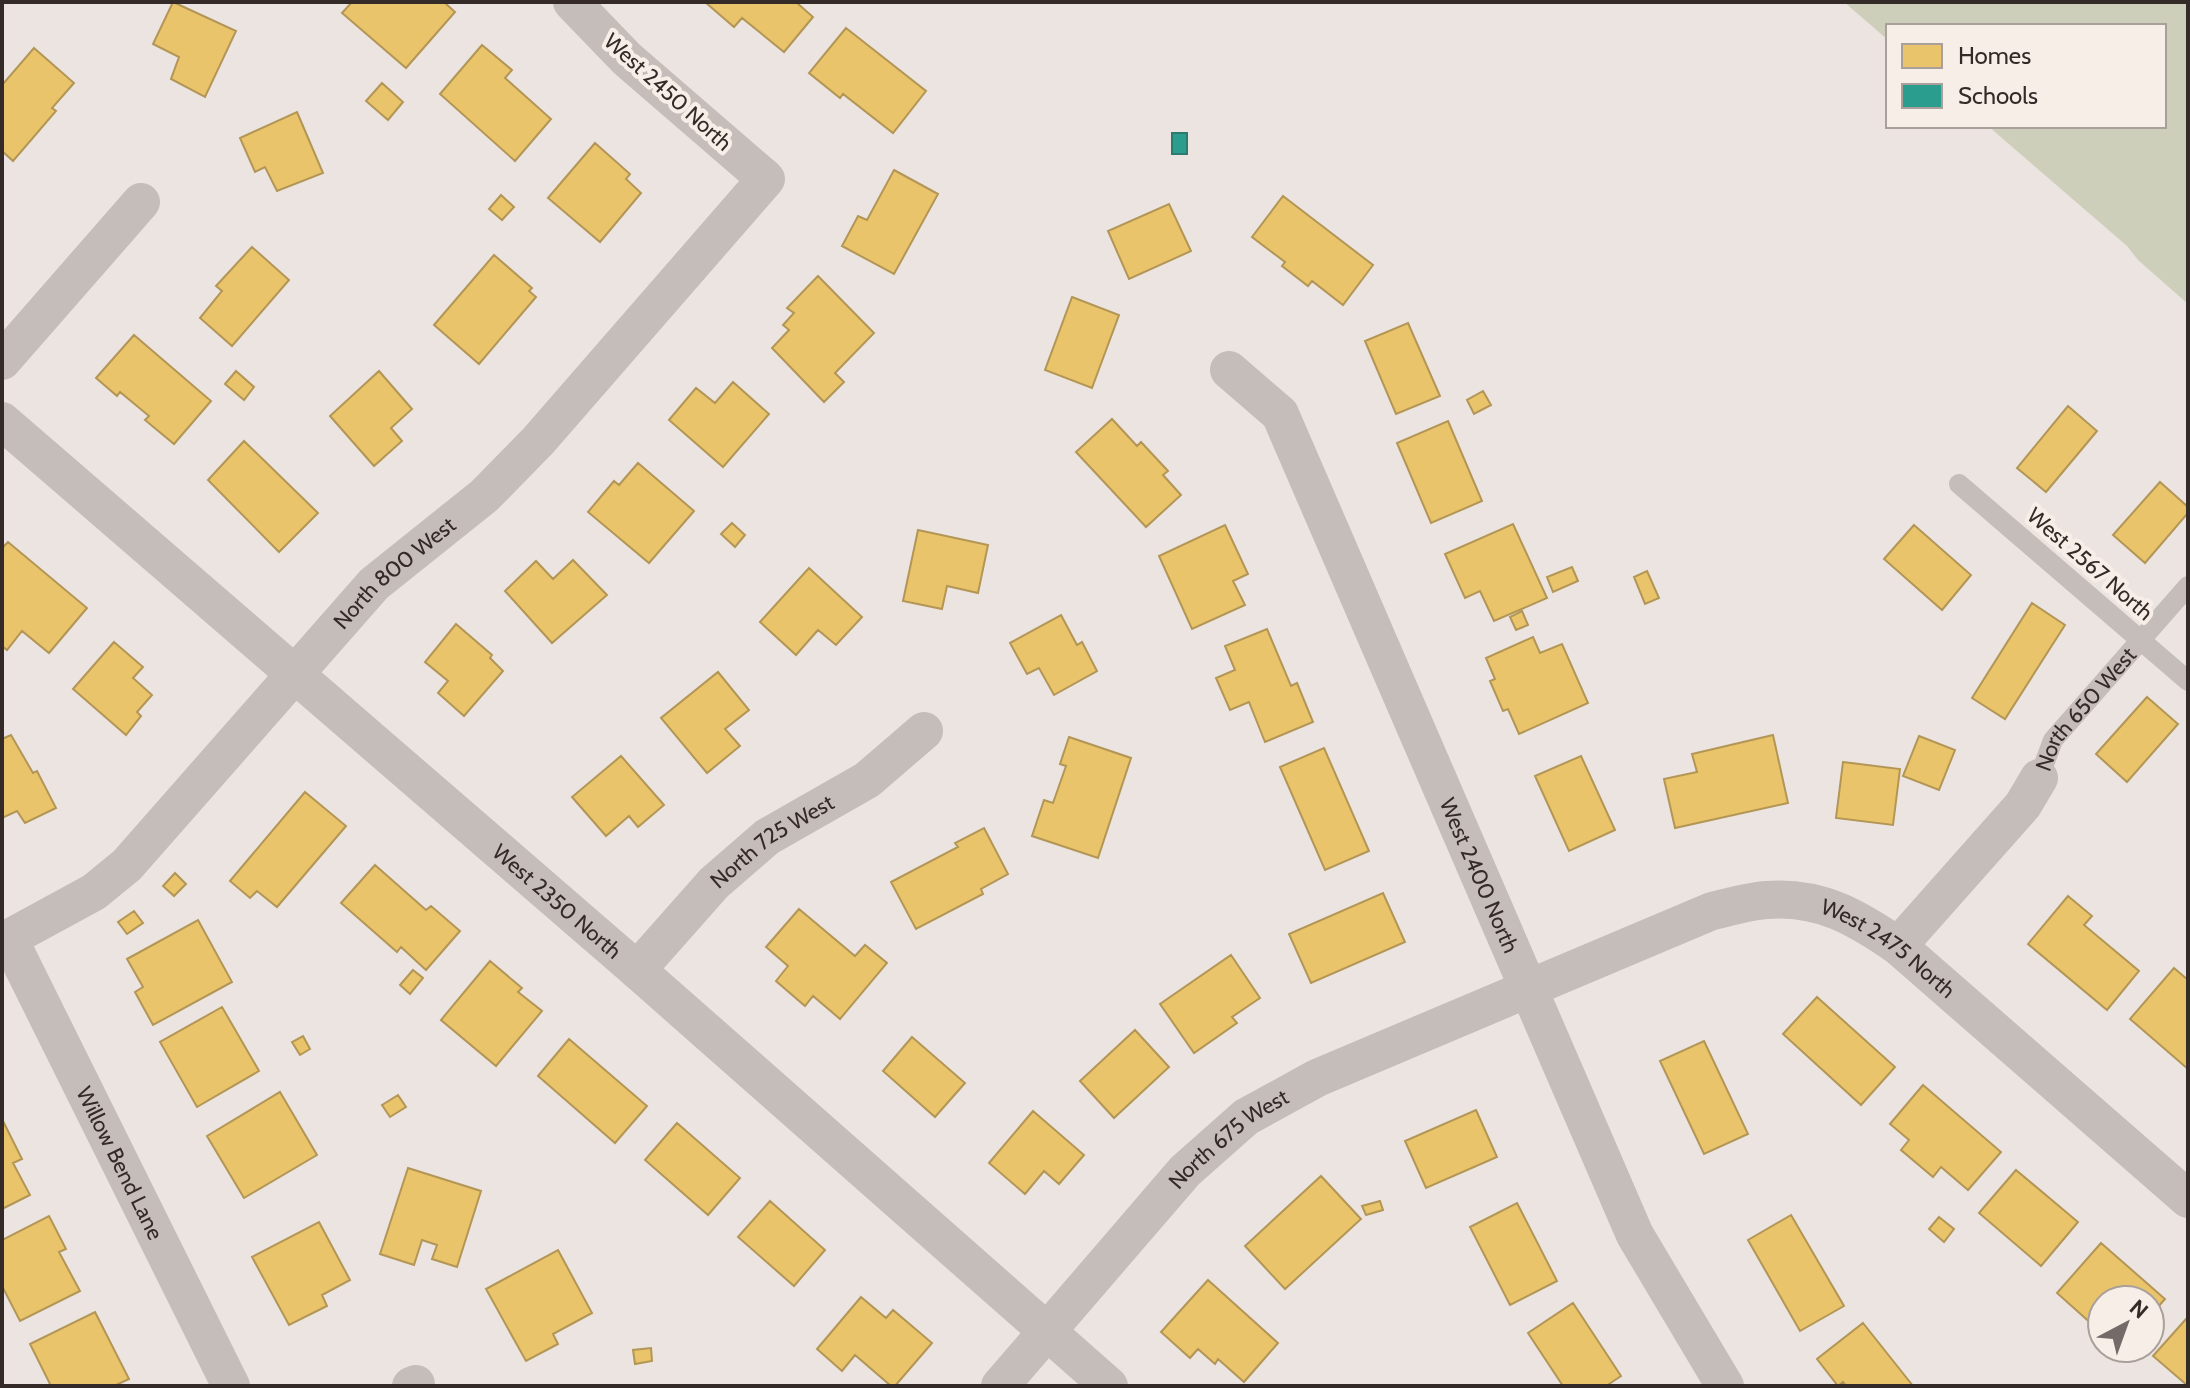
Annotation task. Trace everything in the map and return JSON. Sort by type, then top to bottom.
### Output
[{"type":"street","name":"West 2450 North","points":[[572,2],[627,59],[766,179]]},
{"type":"street","name":"North 800 West","points":[[6,941],[94,892],[127,865],[374,584],[484,496],[538,441],[766,179]]},
{"type":"street","points":[[2,361],[141,202]]},
{"type":"street","name":"West 2400 North","points":[[1229,370],[1280,414],[1635,1235],[1725,1386]]},
{"type":"street","name":"West 2350 North","points":[[2,421],[637,970],[1109,1386]]},
{"type":"street","name":"North 725 West","points":[[637,970],[714,883],[767,837],[867,780],[924,731]]},
{"type":"street","name":"North 650 West","points":[[1898,946],[2023,805],[2039,778]]},
{"type":"street","name":"West 2475 North","points":[[1528,988],[1712,911],[1766,900],[1818,903],[1858,919],[1898,946],[2188,1199]]},
{"type":"street","name":"Willow Bend Lane","points":[[6,941],[231,1386]]},
{"type":"street","name":"North 675 West","points":[[1000,1386],[1185,1171],[1246,1117],[1317,1078],[1528,988]]},
{"type":"lane","name":"West 2567 North","points":[[1959,484],[2188,681]]},
{"type":"lane","name":"North 650 West","points":[[2039,778],[2053,740],[2188,586]]},
{"type":"green space","points":[[1844,2],[2188,2],[2188,304],[2138,260],[2127,246],[1990,128],[2166,128],[2166,24],[1886,24],[1886,38]]},
{"type":"building: Homes","points":[[173,2],[236,31],[205,97],[171,79],[179,57],[153,44]]},
{"type":"building: Homes","points":[[352,2],[444,2],[455,12],[406,68],[342,13]]},
{"type":"building: Homes","points":[[705,2],[796,2],[813,17],[784,52],[742,18],[734,27]]},
{"type":"building: Homes","points":[[846,28],[926,91],[893,133],[843,94],[840,98],[809,73]]},
{"type":"building: Homes","points":[[482,45],[512,70],[505,78],[551,119],[515,161],[440,94]]},
{"type":"building: Homes","points":[[34,48],[74,83],[52,108],[56,111],[13,161],[2,151],[2,85]]},
{"type":"building: Homes","points":[[382,83],[403,102],[388,120],[366,101]]},
{"type":"building: Homes","points":[[297,112],[323,173],[277,191],[265,167],[255,172],[240,138]]},
{"type":"building: Homes","points":[[595,143],[630,174],[626,179],[641,193],[600,242],[548,198]]},
{"type":"building: Homes","points":[[894,170],[938,194],[894,274],[842,246],[858,216],[867,220]]},
{"type":"building: Homes","points":[[501,195],[514,207],[502,220],[489,209]]},
{"type":"building: Homes","points":[[1283,196],[1373,265],[1343,305],[1312,281],[1308,286],[1282,266],[1285,262],[1252,237]]},
{"type":"building: Homes","points":[[1169,204],[1191,251],[1129,279],[1108,231]]},
{"type":"building: Homes","points":[[252,247],[289,280],[232,346],[200,318],[222,291],[216,286]]},
{"type":"building: Homes","points":[[494,255],[532,288],[529,291],[536,297],[479,364],[434,325]]},
{"type":"building: Homes","points":[[818,276],[874,333],[835,373],[844,382],[824,402],[772,348],[789,330],[783,325],[794,313],[787,308]]},
{"type":"building: Homes","points":[[1072,297],[1119,315],[1092,388],[1045,370]]},
{"type":"building: Homes","points":[[1408,323],[1440,396],[1396,414],[1365,341]]},
{"type":"building: Homes","points":[[134,335],[211,401],[174,444],[145,420],[149,416],[120,392],[117,396],[96,378]]},
{"type":"building: Homes","points":[[236,371],[254,387],[244,400],[225,384]]},
{"type":"building: Homes","points":[[379,371],[412,409],[391,428],[402,441],[374,466],[330,416]]},
{"type":"building: Homes","points":[[733,382],[769,414],[723,467],[669,420],[696,388],[715,403]]},
{"type":"building: Homes","points":[[1483,391],[1491,405],[1474,414],[1467,400]]},
{"type":"building: Homes","points":[[2068,406],[2097,431],[2046,492],[2017,468]]},
{"type":"building: Homes","points":[[1112,419],[1137,446],[1141,442],[1168,471],[1163,475],[1181,495],[1146,527],[1076,452]]},
{"type":"building: Homes","points":[[1448,421],[1482,501],[1431,523],[1397,443]]},
{"type":"building: Homes","points":[[244,441],[318,513],[279,552],[208,480]]},
{"type":"building: Homes","points":[[638,463],[694,511],[649,563],[588,512],[614,481],[619,485]]},
{"type":"building: Homes","points":[[2160,482],[2188,507],[2188,513],[2145,563],[2113,535]]},
{"type":"building: Homes","points":[[732,523],[745,535],[735,547],[721,534]]},
{"type":"building: Homes","points":[[1513,524],[1547,598],[1494,621],[1480,591],[1465,598],[1445,554]]},
{"type":"building: Homes","points":[[1225,525],[1248,574],[1233,581],[1245,605],[1192,629],[1159,556]]},
{"type":"building: Homes","points":[[1914,525],[1971,575],[1942,610],[1884,559]]},
{"type":"building: Homes","points":[[918,530],[988,545],[978,593],[947,586],[942,609],[903,601]]},
{"type":"building: Homes","points":[[8,542],[87,608],[49,653],[22,631],[7,650],[2,646],[2,548]]},
{"type":"building: Homes","points":[[573,560],[607,595],[552,643],[505,591],[536,561],[553,579]]},
{"type":"building: Homes","points":[[1572,567],[1578,581],[1553,592],[1547,577]]},
{"type":"building: Homes","points":[[809,568],[862,617],[836,645],[818,630],[796,655],[760,622]]},
{"type":"building: Homes","points":[[1647,571],[1659,598],[1645,604],[1634,577]]},
{"type":"building: Homes","points":[[2032,603],[2065,625],[2005,719],[1972,698]]},
{"type":"building: Homes","points":[[1522,611],[1528,625],[1516,630],[1510,617]]},
{"type":"building: Homes","points":[[1061,615],[1077,645],[1082,642],[1097,671],[1054,695],[1039,668],[1027,674],[1010,643]]},
{"type":"building: Homes","points":[[456,624],[492,655],[490,658],[503,671],[464,716],[438,693],[448,681],[425,662]]},
{"type":"building: Homes","points":[[1267,629],[1291,686],[1297,683],[1313,722],[1265,742],[1249,702],[1230,710],[1216,678],[1235,670],[1225,646]]},
{"type":"building: Homes","points":[[1533,637],[1540,653],[1562,644],[1588,703],[1519,734],[1508,709],[1503,711],[1490,681],[1495,679],[1486,658]]},
{"type":"building: Homes","points":[[114,642],[143,667],[133,678],[152,695],[137,712],[141,716],[126,735],[73,689]]},
{"type":"building: Homes","points":[[718,672],[749,710],[725,729],[740,746],[707,773],[661,718]]},
{"type":"building: Homes","points":[[2147,697],[2178,724],[2127,782],[2096,754]]},
{"type":"building: Homes","points":[[11,735],[33,773],[37,771],[56,808],[25,823],[17,811],[2,818],[2,739]]},
{"type":"building: Homes","points":[[1773,735],[1788,803],[1675,828],[1664,779],[1697,772],[1692,754]]},
{"type":"building: Homes","points":[[1919,736],[1955,750],[1939,790],[1903,776]]},
{"type":"building: Homes","points":[[1069,737],[1131,758],[1098,858],[1032,836],[1044,800],[1053,803],[1066,766],[1060,764]]},
{"type":"building: Homes","points":[[1324,748],[1369,851],[1325,870],[1280,767]]},
{"type":"building: Homes","points":[[621,756],[664,805],[638,827],[629,816],[606,836],[572,797]]},
{"type":"building: Homes","points":[[1581,756],[1615,830],[1569,851],[1535,776]]},
{"type":"building: Homes","points":[[1843,762],[1900,769],[1893,825],[1836,818]]},
{"type":"building: Homes","points":[[305,792],[346,826],[277,907],[257,891],[250,898],[230,881]]},
{"type":"building: Homes","points":[[984,828],[1008,874],[981,889],[983,894],[916,929],[891,882],[958,847],[955,843]]},
{"type":"building: Homes","points":[[375,865],[426,910],[431,906],[460,931],[426,970],[401,947],[397,952],[341,903]]},
{"type":"building: Homes","points":[[175,873],[186,884],[174,896],[163,886]]},
{"type":"building: Homes","points":[[1383,893],[1405,942],[1311,983],[1289,934]]},
{"type":"building: Homes","points":[[2068,896],[2092,916],[2084,925],[2139,971],[2107,1010],[2028,944]]},
{"type":"building: Homes","points":[[799,909],[855,956],[865,945],[887,963],[840,1019],[813,996],[805,1006],[776,981],[788,966],[766,947]]},
{"type":"building: Homes","points":[[134,911],[143,923],[127,934],[118,922]]},
{"type":"building: Homes","points":[[198,920],[232,982],[153,1025],[135,992],[143,987],[127,959]]},
{"type":"building: Homes","points":[[1231,955],[1260,998],[1232,1017],[1237,1023],[1194,1053],[1160,1004]]},
{"type":"building: Homes","points":[[490,961],[522,988],[518,992],[542,1011],[496,1066],[441,1020]]},
{"type":"building: Homes","points":[[2174,968],[2188,980],[2188,1069],[2130,1019]]},
{"type":"building: Homes","points":[[413,970],[423,978],[410,994],[400,985]]},
{"type":"building: Homes","points":[[1817,997],[1895,1067],[1861,1105],[1783,1034]]},
{"type":"building: Homes","points":[[222,1007],[259,1071],[197,1107],[160,1042]]},
{"type":"building: Homes","points":[[1135,1030],[1169,1067],[1114,1118],[1080,1081]]},
{"type":"building: Homes","points":[[303,1036],[310,1049],[300,1055],[292,1042]]},
{"type":"building: Homes","points":[[912,1037],[965,1083],[935,1117],[883,1071]]},
{"type":"building: Homes","points":[[569,1039],[647,1106],[615,1143],[538,1076]]},
{"type":"building: Homes","points":[[1704,1041],[1748,1134],[1704,1154],[1660,1061]]},
{"type":"building: Homes","points":[[1923,1085],[2001,1152],[1968,1190],[1941,1167],[1933,1177],[1901,1150],[1909,1140],[1890,1124]]},
{"type":"building: Homes","points":[[280,1092],[317,1155],[244,1198],[207,1136]]},
{"type":"building: Homes","points":[[398,1095],[406,1107],[390,1117],[382,1105]]},
{"type":"building: Homes","points":[[1476,1110],[1497,1157],[1426,1188],[1405,1141]]},
{"type":"building: Homes","points":[[1033,1111],[1084,1155],[1059,1184],[1044,1171],[1025,1194],[989,1163]]},
{"type":"building: Homes","points":[[3,1121],[22,1159],[13,1163],[30,1195],[2,1209]]},
{"type":"building: Homes","points":[[677,1123],[740,1178],[708,1215],[645,1160]]},
{"type":"building: Homes","points":[[408,1168],[481,1191],[457,1267],[432,1259],[437,1245],[422,1240],[414,1265],[380,1254]]},
{"type":"building: Homes","points":[[2016,1170],[2078,1222],[2041,1266],[1979,1213]]},
{"type":"building: Homes","points":[[1321,1176],[1361,1219],[1285,1289],[1245,1246]]},
{"type":"building: Homes","points":[[770,1201],[825,1250],[794,1286],[738,1237]]},
{"type":"building: Homes","points":[[1380,1201],[1383,1210],[1366,1215],[1362,1206]]},
{"type":"building: Homes","points":[[1517,1203],[1557,1281],[1510,1305],[1470,1227]]},
{"type":"building: Homes","points":[[1791,1215],[1844,1306],[1800,1331],[1748,1240]]},
{"type":"building: Homes","points":[[49,1216],[66,1249],[59,1252],[80,1291],[20,1321],[2,1286],[2,1240]]},
{"type":"building: Homes","points":[[1939,1217],[1954,1229],[1944,1242],[1929,1229]]},
{"type":"building: Homes","points":[[319,1222],[350,1280],[322,1295],[327,1306],[289,1325],[252,1257]]},
{"type":"building: Homes","points":[[2101,1243],[2148,1284],[2086,1284],[2086,1319],[2057,1293]]},
{"type":"building: Homes","points":[[558,1250],[592,1313],[553,1334],[558,1344],[526,1361],[486,1289]]},
{"type":"building: Homes","points":[[1208,1280],[1278,1343],[1244,1382],[1218,1359],[1215,1364],[1198,1349],[1190,1358],[1161,1332]]},
{"type":"building: Homes","points":[[861,1297],[886,1318],[893,1310],[932,1343],[895,1386],[891,1386],[855,1355],[842,1371],[817,1349]]},
{"type":"building: Homes","points":[[1573,1303],[1621,1376],[1606,1386],[1563,1386],[1528,1333]]},
{"type":"building: Homes","points":[[95,1312],[129,1379],[114,1386],[51,1386],[30,1344]]},
{"type":"building: Homes","points":[[2186,1319],[2188,1386],[2162,1364],[2166,1364],[2166,1341]]},
{"type":"building: Homes","points":[[1863,1323],[1913,1386],[1846,1386],[1843,1382],[1838,1386],[1817,1359]]},
{"type":"building: Homes","points":[[651,1348],[652,1361],[635,1364],[633,1350]]},
{"type":"building: Schools","points":[[1172,133],[1187,133],[1187,154],[1172,154]]}]
